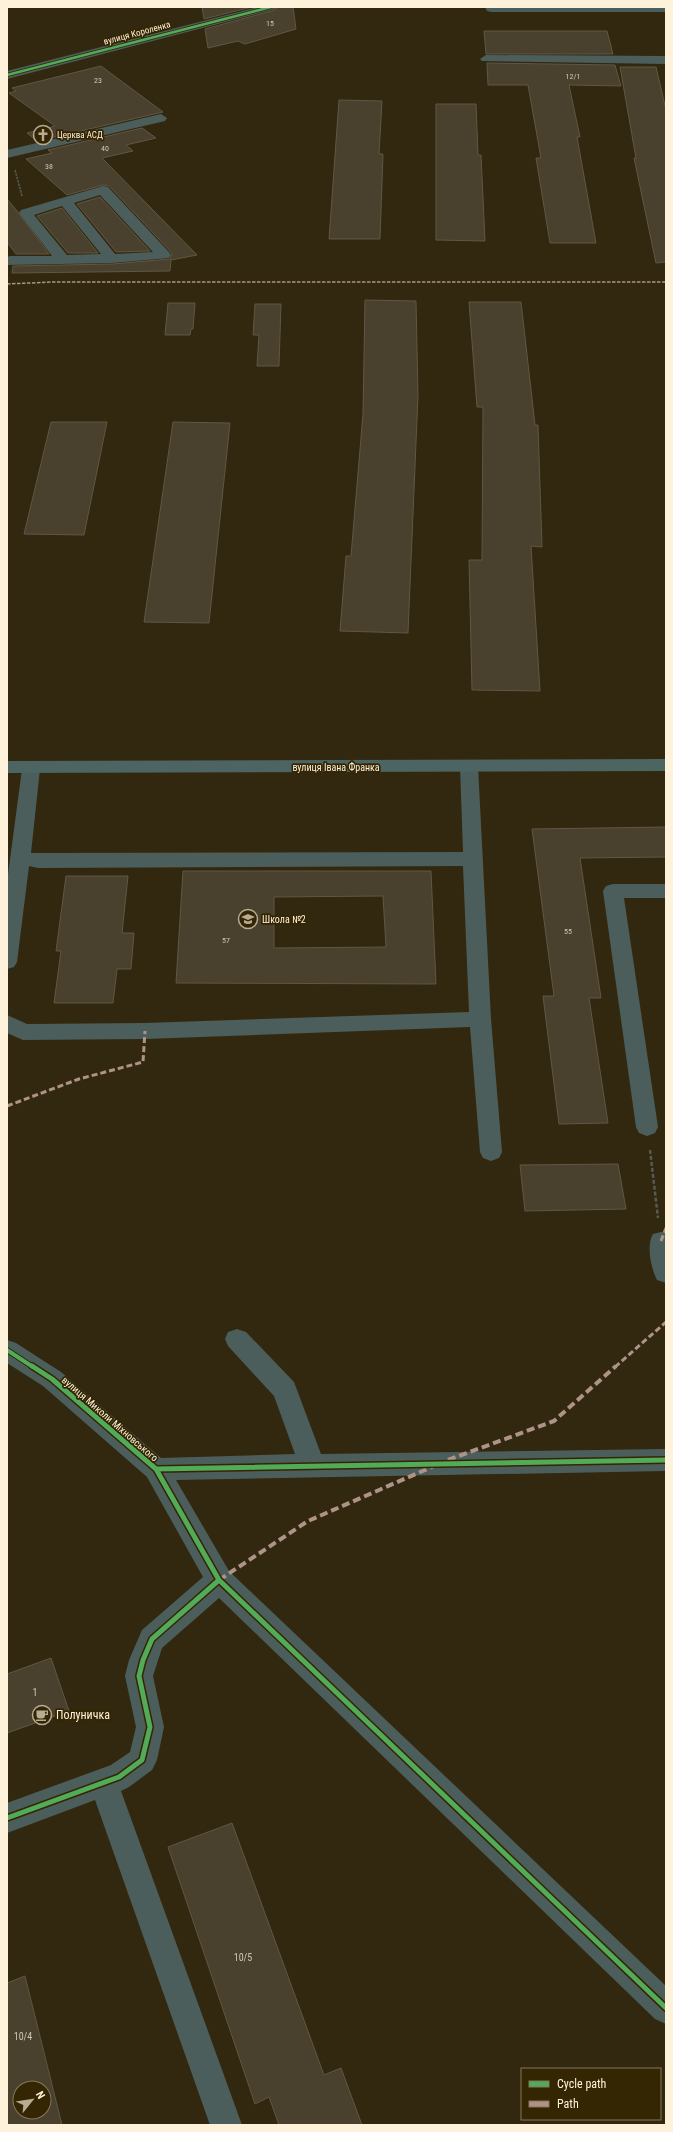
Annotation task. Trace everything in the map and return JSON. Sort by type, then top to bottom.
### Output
[{"type":"main road","name":"вулиця Івана Франка","points":[[7,767],[31,769],[666,765]]},
{"type":"street","name":"вулиця Короленка","points":[[7,75],[270,7]]},
{"type":"street","points":[[491,7],[491,9],[663,11]]},
{"type":"street","points":[[486,59],[666,60]]},
{"type":"street","points":[[15,169],[7,153],[161,118]]},
{"type":"street","points":[[8,260],[63,260],[112,259],[164,255],[103,190],[26,213],[63,260]]},
{"type":"street","points":[[65,201],[112,259]]},
{"type":"street","points":[[469,766],[480,1018],[491,1152]]},
{"type":"street","points":[[7,962],[31,769]]},
{"type":"street","points":[[20,858],[38,861],[472,859]]},
{"type":"street","points":[[647,1127],[613,891],[666,891]]},
{"type":"street","points":[[7,1023],[23,1032],[145,1031],[480,1018]]},
{"type":"street","points":[[664,1241],[666,1273]]},
{"type":"street","points":[[237,1339],[285,1390],[312,1465]]},
{"type":"street","name":"вулиця Миколи Міхновського","points":[[7,1350],[52,1379],[156,1469],[219,1580],[666,2008]]},
{"type":"street","points":[[156,1469],[312,1465],[666,1460]]},
{"type":"street","points":[[11,1820],[103,1782],[119,1778],[142,1760],[150,1727],[139,1676],[143,1660],[152,1639],[219,1580]]},
{"type":"street","points":[[103,1782],[226,2125]]},
{"type":"path","points":[[15,169],[23,195]]},
{"type":"path","points":[[647,1127],[664,1241]]},
{"type":"building","points":[[202,7],[252,7],[204,19]]},
{"type":"building","points":[[278,7],[293,7],[296,29],[245,44],[238,41],[208,48],[205,29],[275,10]]},
{"type":"building","points":[[484,31],[607,31],[613,54],[486,54]]},
{"type":"building","points":[[487,63],[615,65],[621,86],[569,85],[580,137],[577,137],[596,243],[550,243],[536,158],[541,158],[528,85],[488,85]]},
{"type":"building","points":[[101,66],[163,112],[37,141],[27,133],[55,126],[9,93],[16,91],[12,88]]},
{"type":"building","points":[[620,67],[656,67],[666,110],[666,262],[656,263],[634,158],[636,158]]},
{"type":"building","points":[[339,100],[382,101],[379,154],[383,154],[380,239],[329,239]]},
{"type":"building","points":[[436,104],[476,104],[478,155],[481,155],[485,241],[436,240]]},
{"type":"building","points":[[142,128],[156,138],[126,145],[133,151],[102,158],[197,255],[171,260],[170,271],[12,273],[13,266],[112,264],[170,259],[172,254],[170,251],[109,186],[103,185],[67,195],[26,159],[52,153],[48,150]]},
{"type":"building","points":[[100,197],[150,251],[116,252],[77,204]]},
{"type":"building","points":[[7,199],[49,254],[16,254],[7,242]]},
{"type":"building","points":[[62,208],[98,253],[68,253],[37,216]]},
{"type":"building","points":[[365,300],[416,301],[418,395],[408,633],[340,631],[346,556],[351,556],[363,414]]},
{"type":"building","points":[[469,302],[521,302],[535,425],[538,425],[542,547],[531,546],[540,691],[472,690],[469,560],[482,560],[483,407],[477,407]]},
{"type":"building","points":[[168,303],[195,303],[193,329],[191,329],[190,335],[165,335]]},
{"type":"building","points":[[255,304],[281,304],[279,366],[257,366],[259,335],[253,335]]},
{"type":"building","points":[[51,422],[107,422],[84,535],[24,534]]},
{"type":"building","points":[[173,422],[230,423],[209,623],[144,622]]},
{"type":"building","points":[[666,827],[666,857],[580,858],[601,998],[589,998],[608,1123],[559,1124],[543,996],[554,996],[532,829]]},
{"type":"building","points":[[183,871],[431,871],[436,984],[176,983]],"holes":[[[383,896],[386,947],[274,948],[274,897]]]},
{"type":"building","points":[[66,876],[128,876],[122,933],[134,933],[131,969],[117,969],[113,1003],[54,1003],[61,951],[56,951]]},
{"type":"building","points":[[618,1164],[626,1209],[525,1211],[520,1165]]},
{"type":"building","points":[[51,1658],[69,1711],[7,1733],[7,1674]]},
{"type":"building","points":[[232,1823],[324,2075],[341,2068],[362,2125],[279,2125],[269,2097],[255,2104],[168,1847]]},
{"type":"building","points":[[25,1976],[51,2080],[12,2080],[12,2120],[52,2120],[52,2085],[62,2125],[7,2125],[7,1983]]},
{"type":"marked path","points":[[7,284],[52,282],[666,282]]},
{"type":"marked path","points":[[7,1106],[79,1079],[143,1062],[145,1031]]},
{"type":"marked path","points":[[661,1241],[666,1228]]},
{"type":"marked path","points":[[448,1460],[554,1421],[666,1322]]},
{"type":"marked path","points":[[219,1580],[308,1521],[434,1466]]},
{"type":"cycle path","points":[[7,75],[271,7]]},
{"type":"cycle path","points":[[7,1350],[52,1379],[156,1469],[219,1580],[666,2008]]},
{"type":"cycle path","points":[[156,1469],[312,1465],[666,1460]]},
{"type":"cycle path","points":[[7,1818],[119,1777],[142,1760],[150,1727],[139,1676],[143,1660],[152,1639],[219,1580]]},
{"type":"place","name":"Церква АСД","points":[[43,135]]},
{"type":"place","name":"Школа №2","points":[[248,919]]},
{"type":"place","name":"Полуничка","points":[[42,1715]]}]
